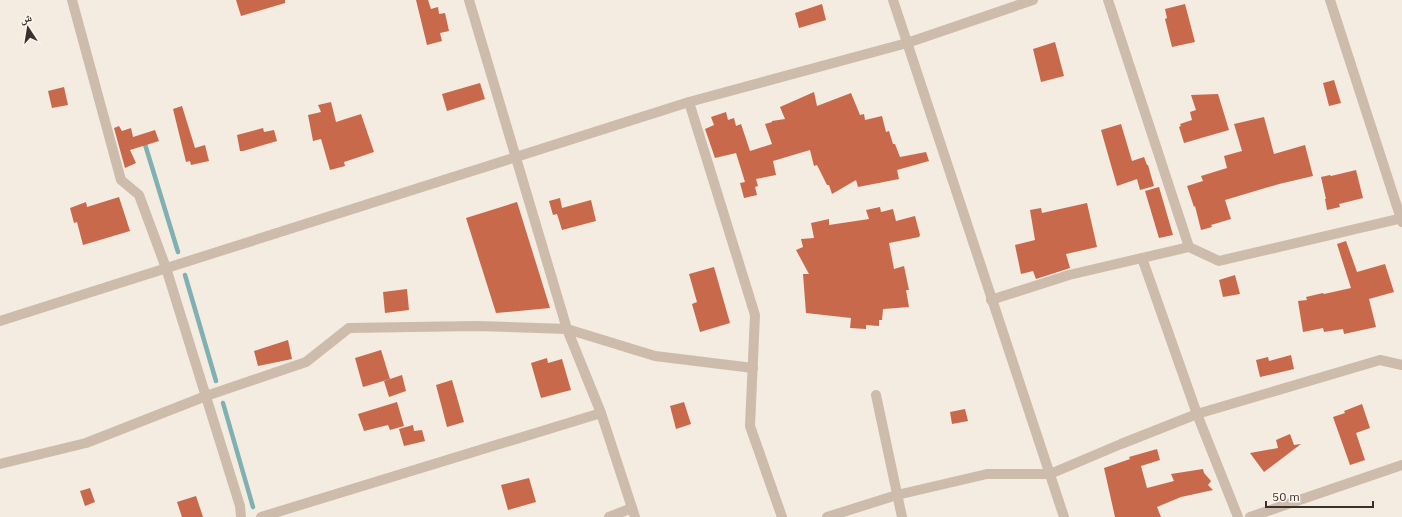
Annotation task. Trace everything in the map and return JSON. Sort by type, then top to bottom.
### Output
[{"type":"street","points":[[72,0],[121,180],[139,195],[166,268],[240,506],[241,517]]},
{"type":"street","points":[[469,0],[567,329],[601,413],[633,512],[609,517]]},
{"type":"street","points":[[893,0],[1064,517]]},
{"type":"street","points":[[0,321],[689,102],[907,43],[1033,0]]},
{"type":"street","points":[[1108,0],[1189,247]]},
{"type":"street","points":[[992,300],[1069,275],[1189,247],[1219,261],[1402,219],[1330,0]]},
{"type":"street","points":[[689,102],[755,315],[750,426],[782,517]]},
{"type":"street","points":[[1142,258],[1197,414],[1238,517]]},
{"type":"street","points":[[0,464],[86,443],[206,396],[306,362],[349,328],[476,326],[567,329],[655,356],[753,368]]},
{"type":"street","points":[[828,517],[897,495],[987,474],[1050,474],[1197,414],[1380,360],[1402,365]]},
{"type":"street","points":[[876,395],[902,517]]},
{"type":"street","points":[[261,517],[601,413]]},
{"type":"street","points":[[1250,517],[1402,465]]},
{"type":"building","points":[[236,0],[285,0],[285,3],[241,16]]},
{"type":"building","points":[[416,0],[428,0],[431,9],[438,7],[439,14],[445,13],[449,31],[440,33],[442,41],[427,45]]},
{"type":"building","points":[[822,4],[826,20],[799,28],[795,13]]},
{"type":"building","points":[[1185,4],[1195,42],[1172,47],[1165,19],[1167,18],[1165,9]]},
{"type":"building","points":[[1055,42],[1064,76],[1041,82],[1033,49]]},
{"type":"building","points":[[1334,80],[1341,103],[1329,106],[1323,83]]},
{"type":"building","points":[[480,83],[485,99],[447,111],[442,94]]},
{"type":"building","points":[[64,87],[68,105],[52,108],[48,91]]},
{"type":"building","points":[[814,92],[817,106],[851,93],[860,115],[864,114],[865,120],[882,116],[886,132],[889,131],[893,144],[895,144],[900,157],[926,152],[929,161],[897,170],[899,179],[858,187],[856,180],[832,194],[829,185],[827,185],[817,165],[814,166],[810,150],[773,161],[776,175],[756,179],[758,186],[755,187],[757,195],[744,198],[740,183],[745,182],[736,153],[715,158],[705,129],[714,125],[711,117],[726,112],[728,120],[734,118],[736,126],[741,124],[750,151],[772,144],[765,124],[772,121],[785,119],[780,107]]},
{"type":"building","points":[[1218,94],[1229,130],[1184,143],[1179,127],[1181,126],[1180,124],[1192,120],[1190,112],[1196,110],[1191,95]]},
{"type":"building","points":[[331,102],[336,122],[361,114],[374,152],[344,162],[345,166],[330,170],[321,139],[313,141],[308,115],[321,112],[318,105]]},
{"type":"building","points":[[182,106],[195,148],[205,145],[209,161],[191,165],[190,161],[186,162],[173,109]]},
{"type":"building","points":[[1264,117],[1274,154],[1305,145],[1313,176],[1279,184],[1225,200],[1231,219],[1211,225],[1212,227],[1201,230],[1195,206],[1194,207],[1187,186],[1203,181],[1201,176],[1227,168],[1224,156],[1242,151],[1234,124]]},
{"type":"building","points":[[1121,124],[1132,161],[1144,157],[1154,186],[1140,190],[1137,179],[1117,186],[1101,130]]},
{"type":"building","points":[[119,126],[122,131],[131,128],[133,137],[155,130],[159,141],[130,150],[136,163],[125,168],[114,128]]},
{"type":"building","points":[[263,128],[264,132],[274,130],[277,141],[240,151],[237,135]]},
{"type":"building","points":[[1356,170],[1363,198],[1339,204],[1340,207],[1327,210],[1321,177]]},
{"type":"building","points":[[1159,187],[1173,235],[1159,238],[1145,191]]},
{"type":"building","points":[[119,197],[130,231],[83,245],[77,222],[74,223],[70,208],[86,202],[87,207]]},
{"type":"building","points":[[560,198],[562,208],[591,200],[596,221],[562,230],[557,214],[553,215],[549,201]]},
{"type":"building","points":[[517,202],[550,308],[496,313],[466,218]]},
{"type":"building","points":[[1087,203],[1097,247],[1066,254],[1070,268],[1036,279],[1033,271],[1021,274],[1015,245],[1035,240],[1030,210],[1041,208],[1042,213]]},
{"type":"building","points":[[880,207],[881,212],[893,209],[896,221],[915,216],[920,235],[919,237],[889,243],[894,269],[904,266],[909,290],[906,290],[909,307],[883,309],[882,320],[879,320],[879,326],[866,325],[866,329],[850,328],[851,318],[806,313],[803,274],[809,274],[796,250],[803,247],[801,239],[814,238],[811,223],[829,219],[829,225],[869,219],[866,210]]},
{"type":"building","points":[[1346,241],[1357,272],[1385,264],[1394,292],[1369,299],[1376,327],[1344,334],[1343,329],[1324,332],[1323,328],[1303,332],[1298,301],[1307,300],[1306,297],[1351,288],[1337,244]]},
{"type":"building","points":[[714,267],[730,323],[700,332],[692,304],[697,302],[689,274]]},
{"type":"building","points":[[1235,275],[1240,294],[1223,297],[1219,280]]},
{"type":"building","points":[[407,289],[409,310],[385,313],[383,292]]},
{"type":"building","points":[[288,340],[292,359],[258,366],[254,351]]},
{"type":"building","points":[[381,350],[390,379],[363,387],[355,358]]},
{"type":"building","points":[[1291,355],[1294,369],[1260,377],[1256,360],[1268,357],[1269,361]]},
{"type":"building","points":[[547,358],[548,363],[562,359],[571,390],[541,398],[531,363]]},
{"type":"building","points":[[402,375],[406,391],[389,397],[384,381]]},
{"type":"building","points":[[452,380],[464,422],[447,427],[436,385]]},
{"type":"building","points":[[397,402],[404,426],[390,430],[388,425],[364,431],[358,414]]},
{"type":"building","points":[[684,402],[691,424],[676,429],[670,406]]},
{"type":"building","points":[[1362,404],[1370,428],[1356,433],[1365,460],[1350,465],[1333,417],[1345,413],[1344,411]]},
{"type":"building","points":[[965,409],[968,421],[952,424],[950,412]]},
{"type":"building","points":[[413,425],[414,431],[422,430],[425,441],[404,446],[399,429]]},
{"type":"building","points":[[1290,434],[1294,445],[1301,444],[1264,472],[1250,453],[1278,448],[1276,440]]},
{"type":"building","points":[[1157,449],[1160,460],[1141,466],[1147,488],[1174,481],[1171,474],[1203,469],[1204,473],[1211,481],[1208,485],[1213,490],[1181,497],[1157,507],[1161,517],[1115,517],[1104,468],[1130,459],[1129,457]]},
{"type":"building","points":[[529,478],[536,502],[508,510],[501,485]]},
{"type":"building","points":[[90,488],[95,502],[85,506],[80,491]]},
{"type":"building","points":[[196,496],[203,517],[182,517],[177,502]]},
{"type":"waterway","points":[[144,141],[178,252]]},
{"type":"waterway","points":[[185,275],[216,381]]},
{"type":"waterway","points":[[223,403],[253,507]]}]
